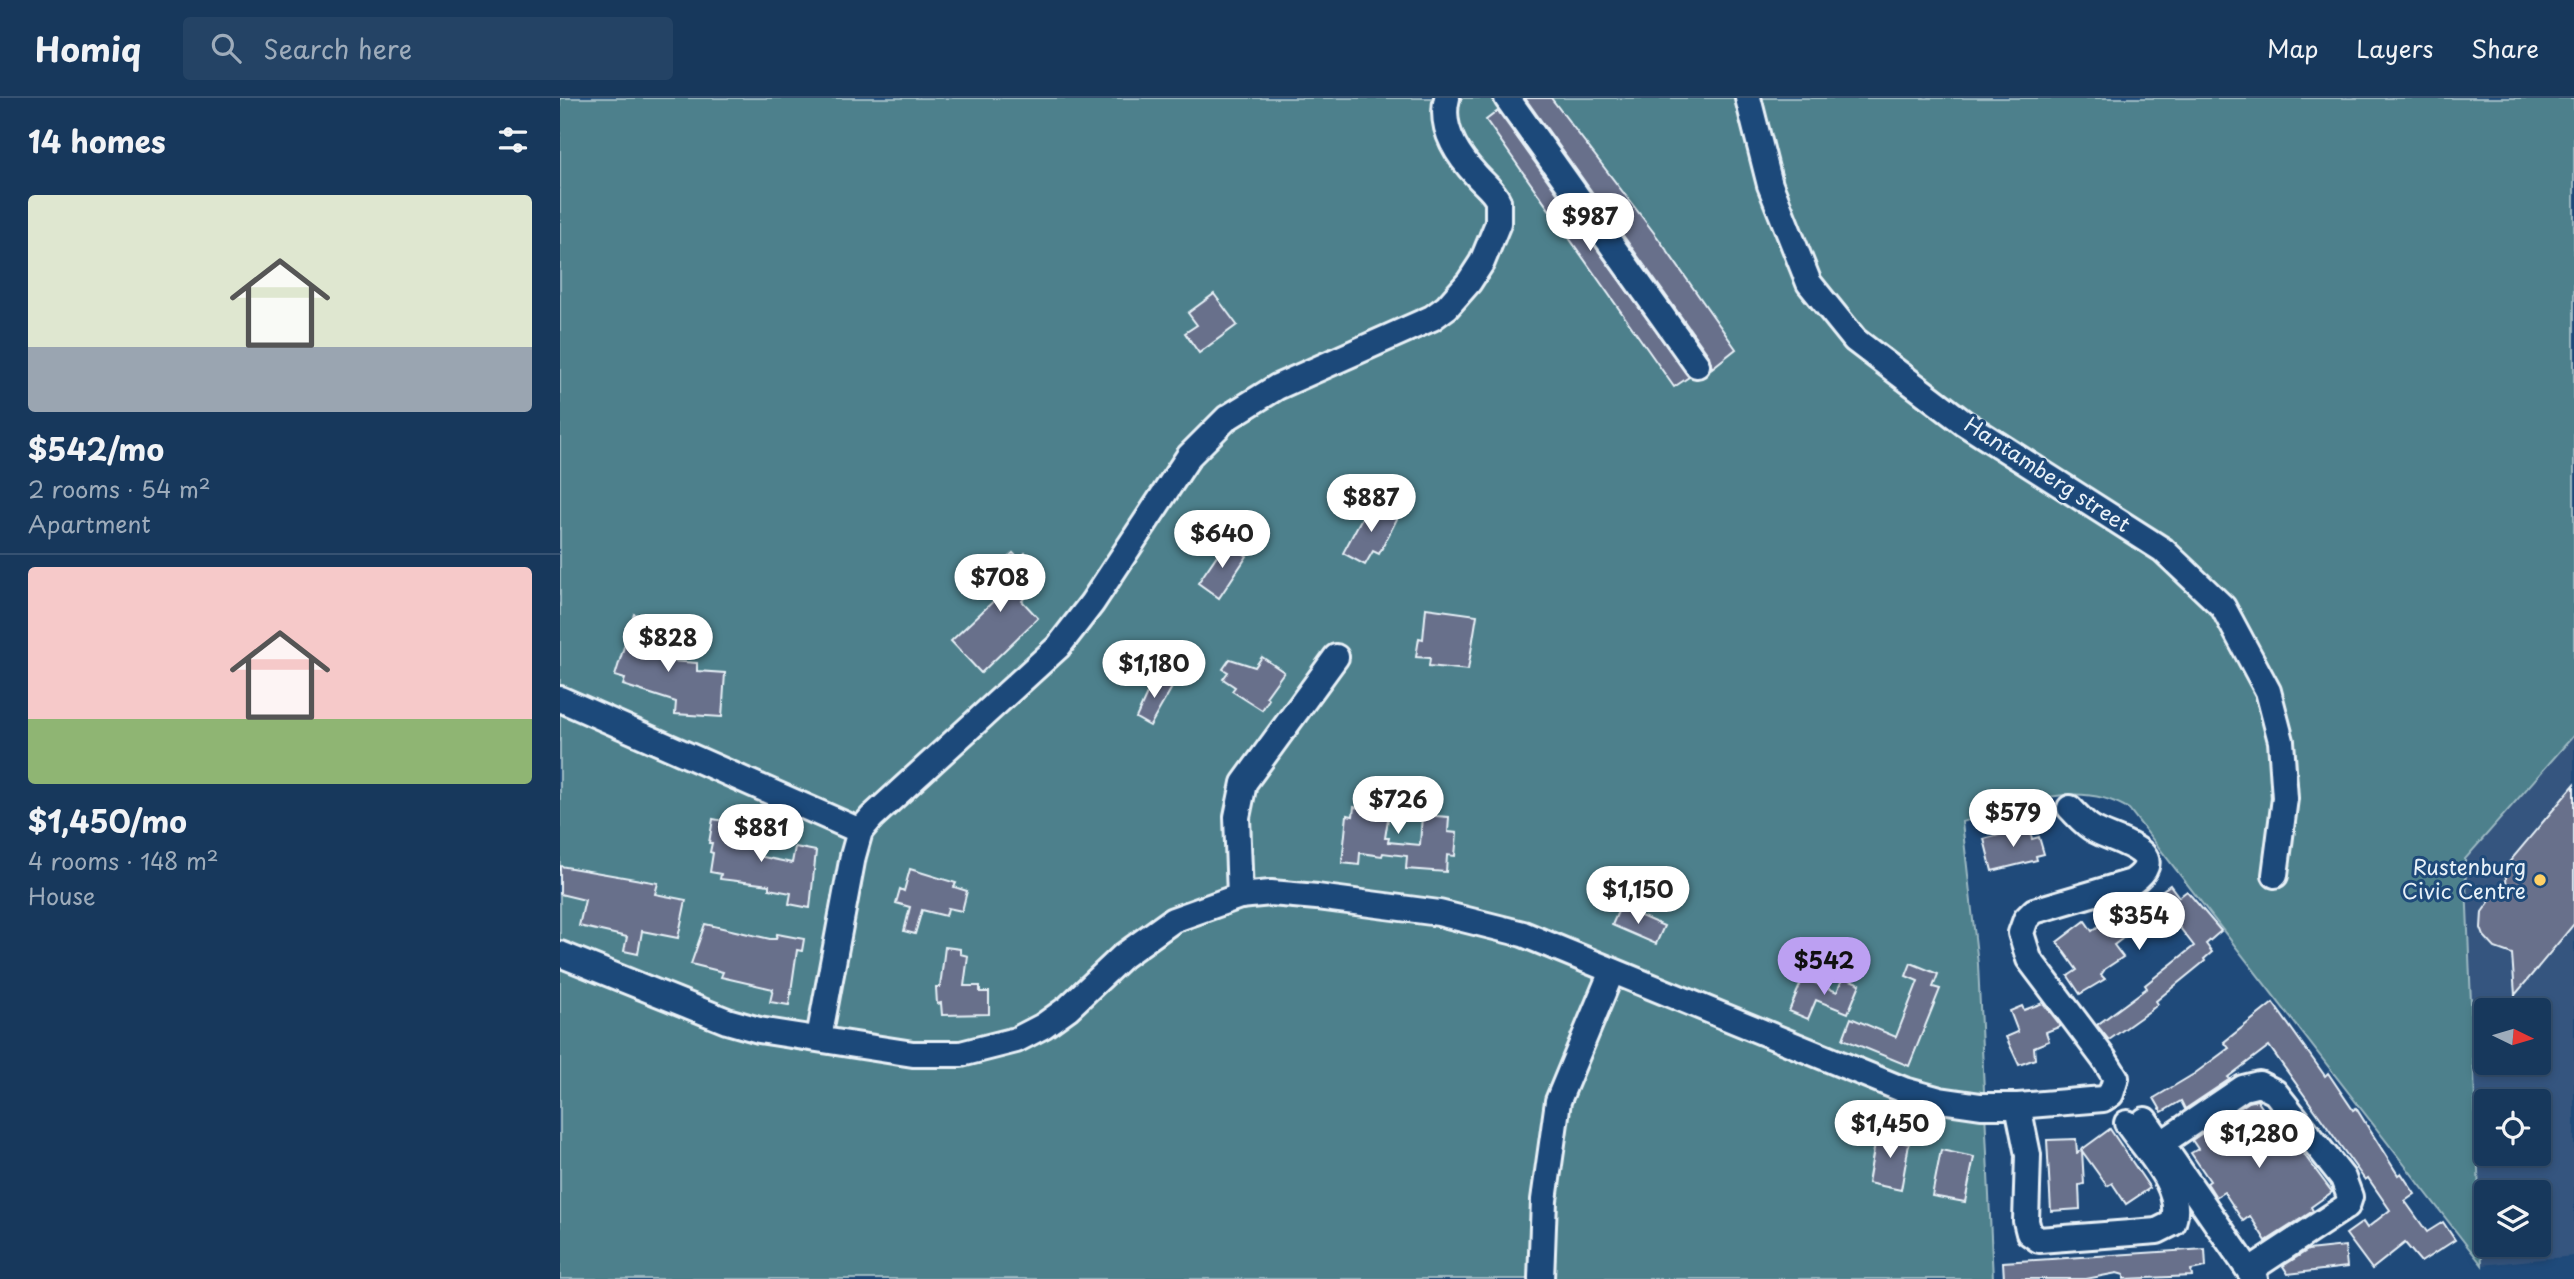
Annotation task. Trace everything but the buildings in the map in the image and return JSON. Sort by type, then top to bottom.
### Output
[{"type":"street","points":[[819,1038],[860,831],[1058,647],[1092,603],[1189,456],[1227,418],[1277,387],[1432,318],[1469,282],[1492,241],[1498,223],[1498,201],[1460,156],[1451,141],[1446,115],[1447,98]]},
{"type":"street","points":[[1507,98],[1697,365]]},
{"type":"street","name":"Hantamberg street","points":[[1748,98],[1770,185],[1809,283],[1855,340],[1964,423],[2163,550],[2224,607],[2268,691],[2281,741],[2285,798],[2276,875]]},
{"type":"street","points":[[1240,896],[1237,817],[1244,783],[1336,657]]},
{"type":"street","points":[[560,699],[860,831]]},
{"type":"street","points":[[560,954],[727,1021],[759,1030],[935,1056],[982,1051],[1016,1040],[1068,1008],[1123,956],[1173,920],[1240,896],[1271,893],[1305,896],[1438,914],[1523,934],[1904,1090],[1981,1106],[2018,1106],[2103,1099],[2111,1094],[2115,1087],[2112,1070],[2029,960],[2022,944],[2023,926],[2034,911],[2132,882],[2141,876],[2146,866],[2144,855],[2137,847],[2096,831],[2070,808]]},
{"type":"street","points":[[1541,1279],[1545,1187],[1558,1101],[1580,1042],[1612,971]]},
{"type":"street","points":[[2018,1106],[2028,1155],[2026,1222],[2029,1233],[2039,1240],[2157,1231],[2173,1223],[2176,1214],[2173,1192],[2136,1122],[2162,1143],[2253,1275],[2347,1206],[2350,1197],[2343,1178],[2275,1092],[2259,1084],[2243,1088],[2162,1143]]},
{"type":"shaded area","name":"Rustenburg Civic Centre","points":[[2574,735],[2574,1256],[2482,1265],[2482,1257],[2551,1257],[2551,1180],[2478,1180],[2478,1166],[2551,1166],[2551,1089],[2475,1089],[2474,1075],[2551,1075],[2552,998],[2474,998],[2474,1074],[2465,859]]},
{"type":"green space","points":[[560,98],[2574,98],[2574,735],[2465,859],[2475,1089],[2474,1166],[2478,1166],[2478,1180],[2474,1180],[2474,1255],[2129,809],[2088,795],[2067,795],[2025,802],[1962,822],[1978,964],[1993,1279],[560,1279]]},
{"type":"place","name":"Rustenburg Civic Centre","points":[[2540,880]]}]
